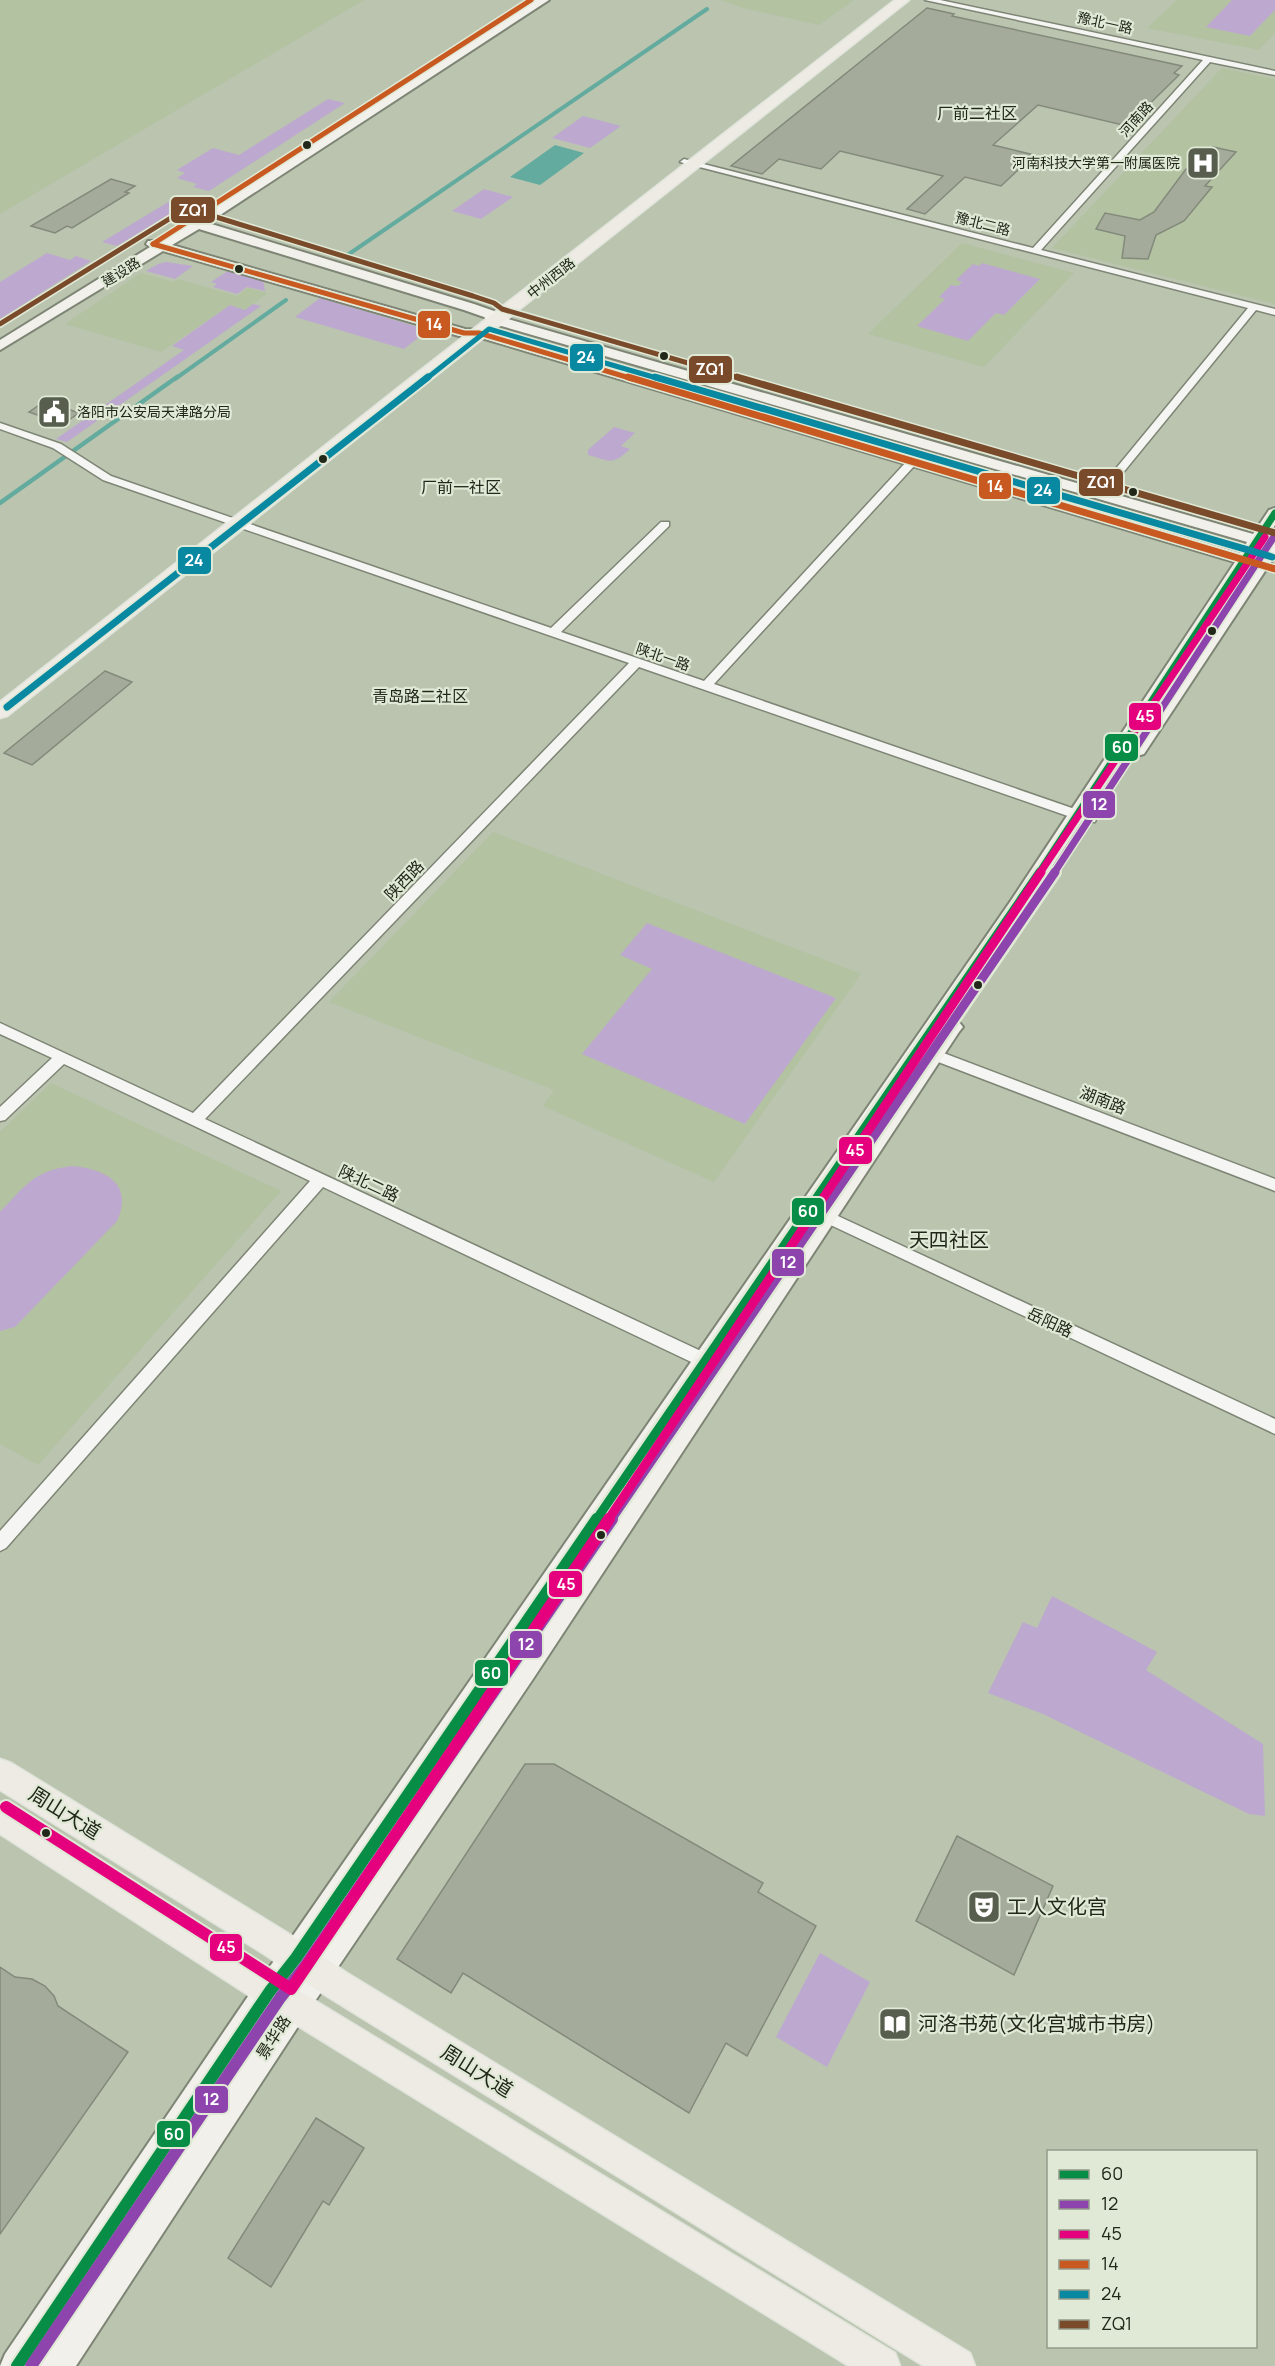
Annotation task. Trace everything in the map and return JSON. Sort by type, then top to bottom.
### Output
[{"type":"main road","name":"建设路","points":[[192,223],[531,0]]},
{"type":"main road","name":"建设路","points":[[0,346],[543,0]]},
{"type":"main road","name":"中州西路","points":[[689,163],[891,0]]},
{"type":"main road","name":"中州西路","points":[[0,712],[231,523],[471,333],[903,0]]},
{"type":"main road","points":[[192,223],[492,317],[1275,545]]},
{"type":"main road","name":"建设路","points":[[0,338],[157,245]]},
{"type":"main road","points":[[157,245],[471,333],[1260,565]]},
{"type":"main road","name":"景华路","points":[[1260,565],[1257,540],[1275,513]]},
{"type":"main road","name":"中州西路","points":[[0,698],[231,523]]},
{"type":"main road","name":"景华路","points":[[17,2366],[307,1965],[1083,817],[1275,545]]},
{"type":"main road","name":"景华路","points":[[714,1365],[825,1216],[926,1052]]},
{"type":"main road","name":"周山大道","points":[[0,1773],[957,2366]]},
{"type":"main road","points":[[0,1817],[282,1998],[882,2366]]},
{"type":"main road","name":"景华路","points":[[56,2366],[282,1998]]},
{"type":"street","name":"豫北一路","points":[[929,0],[1275,73]]},
{"type":"street","name":"河南路","points":[[1035,251],[1208,59]]},
{"type":"street","name":"豫北二路","points":[[689,163],[1275,312]]},
{"type":"street","points":[[1100,494],[1254,307]]},
{"type":"street","name":"陕北一路","points":[[0,426],[57,446],[107,478],[231,523],[1083,817]]},
{"type":"street","points":[[705,687],[912,462]]},
{"type":"street","points":[[552,634],[665,524]]},
{"type":"street","name":"陕西路","points":[[195,1120],[636,663]]},
{"type":"street","name":"陕北二路","points":[[0,1028],[714,1365]]},
{"type":"street","name":"湖南路","points":[[926,1052],[1275,1185]]},
{"type":"street","points":[[0,1116],[62,1057]]},
{"type":"street","points":[[0,1543],[320,1179]]},
{"type":"street","name":"岳阳路","points":[[825,1216],[1275,1427]]},
{"type":"shaded area","points":[[0,0],[364,0],[0,214]]},
{"type":"shaded area","points":[[720,0],[854,0],[819,25],[743,8]]},
{"type":"shaded area","points":[[1177,0],[1275,0],[1275,33],[1259,50],[1147,28]]},
{"type":"shaded area","points":[[1232,0],[1275,0],[1275,10],[1250,36],[1206,27]]},
{"type":"shaded area","name":"河南科技大学第一附属医院","points":[[1222,68],[1275,79],[1275,304],[1052,248]]},
{"type":"shaded area","points":[[328,99],[345,103],[209,191],[193,187],[197,184],[177,178],[185,173],[177,170],[213,148],[239,155]]},
{"type":"shaded area","points":[[583,116],[621,126],[590,148],[552,138]]},
{"type":"shaded area","points":[[484,189],[513,197],[481,219],[452,211]]},
{"type":"shaded area","points":[[175,198],[189,202],[117,246],[102,242]]},
{"type":"shaded area","points":[[962,243],[1074,273],[984,367],[868,334]]},
{"type":"shaded area","points":[[47,253],[70,260],[76,256],[91,261],[0,319],[0,282]]},
{"type":"shaded area","points":[[166,262],[193,266],[175,279],[146,271]]},
{"type":"shaded area","points":[[982,263],[1040,279],[1004,315],[996,313],[968,341],[917,326],[945,299],[939,297],[951,285],[958,286],[962,282],[956,280],[973,264],[979,266]]},
{"type":"shaded area","points":[[231,269],[263,280],[265,291],[247,287],[237,294],[213,287],[217,284],[211,282]]},
{"type":"shaded area","points":[[141,273],[173,282],[178,279],[237,296],[248,288],[268,293],[245,310],[229,306],[161,352],[65,324]]},
{"type":"shaded area","points":[[320,298],[428,330],[404,349],[295,317]]},
{"type":"shaded area","points":[[253,304],[261,306],[67,442],[56,439],[184,350],[172,346],[230,305],[245,310]]},
{"type":"shaded area","points":[[614,427],[635,433],[621,446],[630,449],[619,458],[610,461],[588,455],[588,450]]},
{"type":"shaded area","points":[[493,832],[861,974],[714,1182],[543,1106],[554,1090],[329,1002]]},
{"type":"shaded area","points":[[647,923],[836,998],[745,1124],[582,1054],[652,969],[620,955]]},
{"type":"shaded area","points":[[51,1083],[281,1191],[38,1465],[0,1444],[0,1132]]},
{"type":"shaded area","points":[[72,1166],[95,1171],[113,1180],[122,1197],[117,1221],[15,1327],[0,1331],[0,1212],[31,1181],[48,1172]]},
{"type":"shaded area","points":[[1052,1596],[1157,1652],[1146,1670],[1263,1744],[1265,1816],[1249,1814],[1043,1714],[988,1693],[1023,1622],[1037,1628]]},
{"type":"shaded area","points":[[820,1953],[870,1982],[827,2067],[776,2037]]},
{"type":"water","points":[[555,145],[584,153],[540,185],[510,177]]},
{"type":"building","points":[[927,8],[954,14],[952,16],[1182,66],[1174,73],[1179,75],[1127,126],[1038,105],[993,145],[1034,155],[1001,186],[965,177],[925,214],[907,209],[943,176],[840,151],[821,169],[779,159],[762,174],[731,166]]},
{"type":"building","points":[[1213,147],[1236,152],[1205,186],[1212,187],[1184,221],[1156,235],[1148,259],[1122,258],[1125,236],[1096,229],[1105,213],[1140,220],[1154,212],[1186,169],[1192,170]]},
{"type":"building","points":[[111,179],[135,186],[125,192],[129,193],[72,228],[67,226],[55,233],[31,226]]},
{"type":"building","name":"洛阳市公安局天津路分局","points":[[45,401],[79,413],[63,424],[29,412]]},
{"type":"building","points":[[105,671],[132,682],[32,765],[4,753]]},
{"type":"building","points":[[525,1764],[554,1764],[763,1883],[758,1892],[816,1926],[747,2056],[726,2043],[689,2113],[463,1973],[451,1993],[397,1959]]},
{"type":"building","name":"工人文化宫","points":[[957,1836],[1053,1886],[1014,1975],[916,1921]]},
{"type":"building","points":[[0,1967],[15,1977],[32,1979],[45,1986],[54,1996],[58,2006],[128,2052],[0,2234]]},
{"type":"building","points":[[316,2118],[364,2148],[329,2205],[323,2201],[271,2287],[228,2258]]},
{"type":"waterway","points":[[349,254],[707,9]]},
{"type":"waterway","points":[[175,379],[286,300]]},
{"type":"waterway","points":[[0,503],[177,377]]},
{"type":"transit line","name":"14","points":[[153,244],[531,0]]},
{"type":"transit line","name":"ZQ1","points":[[0,324],[182,211],[190,209],[473,296],[494,303],[502,309],[1275,533]]},
{"type":"transit line","name":"14","points":[[153,244],[464,333],[479,333],[1275,569]]},
{"type":"transit line","name":"24","points":[[7,707],[489,329],[1272,557]]},
{"type":"transit line","name":"60","points":[[17,2366],[270,1991],[296,1958],[1017,907],[1275,513]]},
{"type":"transit line","name":"12","points":[[31,2366],[280,1998],[306,1965],[1027,914],[1275,535]]},
{"type":"transit line","name":"45","points":[[6,1807],[291,1989],[513,1663],[1265,537]]},
{"type":"place","name":"河南科技大学第一附属医院","points":[[1203,163]]},
{"type":"place","name":"洛阳市公安局天津路分局","points":[[54,412]]},
{"type":"place","name":"工人文化宫","points":[[984,1907]]},
{"type":"place","name":"河洛书苑(文化宫城市书房)","points":[[895,2024]]},
{"type":"district","name":"厂前二社区","points":[[977,113]]},
{"type":"district","name":"厂前一社区","points":[[461,487]]},
{"type":"district","name":"青岛路二社区","points":[[420,696]]},
{"type":"district","name":"天四社区","points":[[949,1240]]}]
